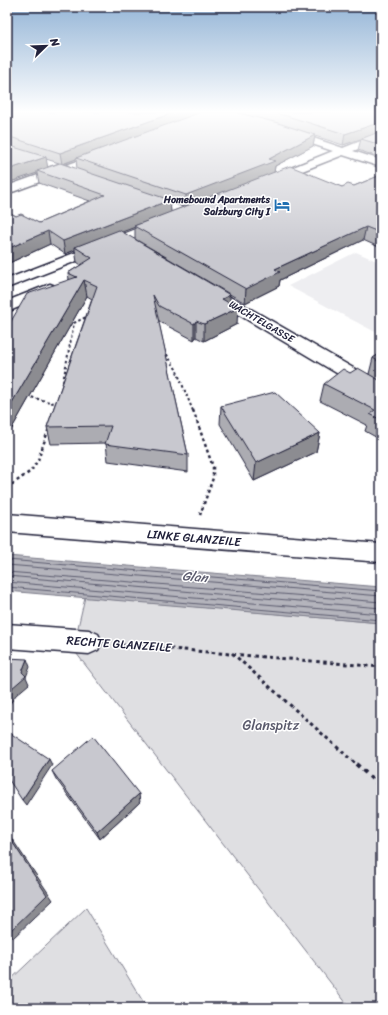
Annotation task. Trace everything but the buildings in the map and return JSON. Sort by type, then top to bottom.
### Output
[{"type":"street","points":[[7,190],[91,159]]},
{"type":"street","points":[[260,184],[323,159]]},
{"type":"street","points":[[366,159],[381,164]]},
{"type":"street","points":[[42,163],[78,176]]},
{"type":"street","points":[[7,284],[191,212],[130,194]]},
{"type":"street","points":[[122,239],[141,250]]},
{"type":"street","name":"WACHTELGASSE","points":[[189,278],[381,392]]},
{"type":"street","points":[[7,307],[66,283]]},
{"type":"street","name":"LINKE GLANZEILE","points":[[7,523],[381,553]]},
{"type":"street","name":"RECHTE GLANZEILE","points":[[7,636],[89,642]]},
{"type":"path","points":[[61,393],[74,323],[94,313]]},
{"type":"path","points":[[160,344],[176,369],[213,467],[212,478],[191,538]]},
{"type":"path","points":[[21,395],[57,404],[59,398]]},
{"type":"path","points":[[7,488],[31,471],[38,460],[50,425]]},
{"type":"path","name":"RECHTE GLANZEILE","points":[[89,642],[381,667]]},
{"type":"path","points":[[231,653],[381,787]]},
{"type":"shaded area","points":[[356,252],[381,263],[381,335],[288,286]]},
{"type":"green space","name":"Glanspitz","points":[[85,597],[381,623],[381,1008],[350,1008],[73,649]]},
{"type":"green space","points":[[86,908],[147,1008],[7,1008],[7,983]]},
{"type":"water","name":"Glan","points":[[7,556],[381,587],[381,623],[7,591]]},
{"type":"place","name":"Homebound Apartments Salzburg City I","points":[[282,205]]}]
